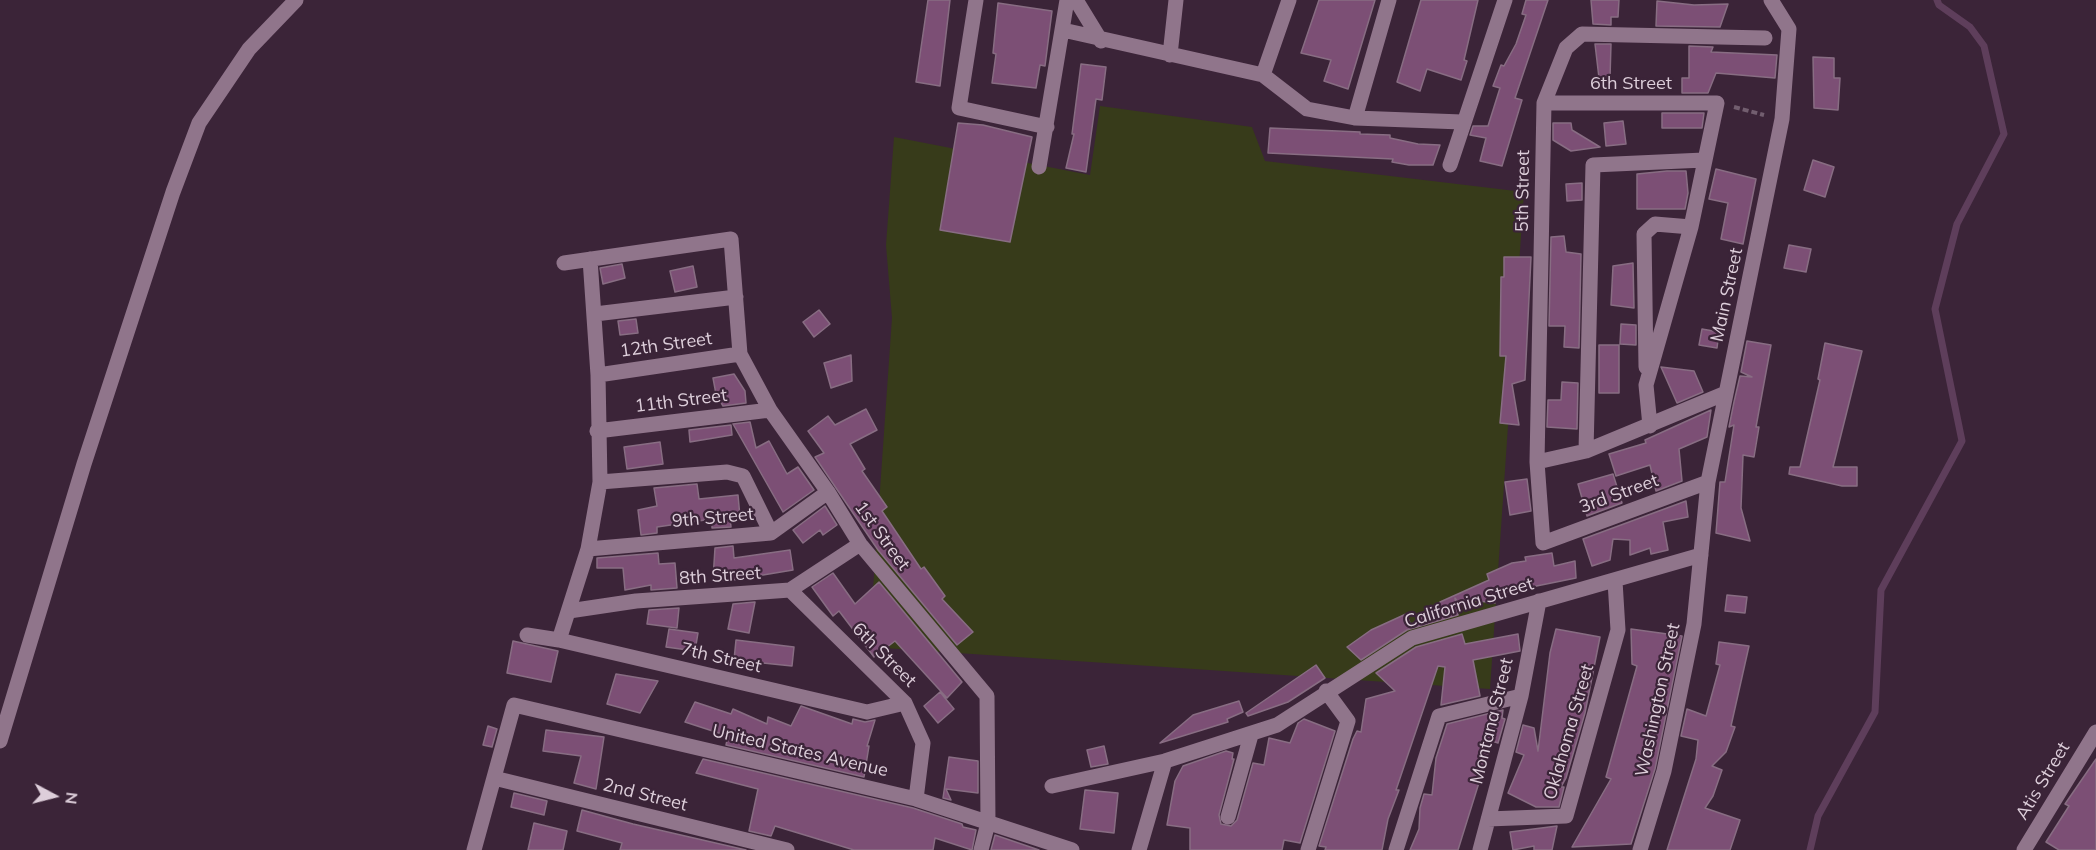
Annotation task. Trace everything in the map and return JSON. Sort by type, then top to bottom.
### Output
[{"type":"street","points":[[0,741],[84,464],[173,192],[199,123],[249,49],[296,0]]},
{"type":"street","points":[[976,0],[959,108],[1047,127]]},
{"type":"street","points":[[1039,167],[1068,0]]},
{"type":"street","points":[[1076,0],[1101,41]]},
{"type":"street","points":[[1170,55],[1176,0]]},
{"type":"street","points":[[1263,75],[1288,0]]},
{"type":"street","points":[[1355,118],[1389,0]]},
{"type":"street","points":[[1450,165],[1462,122],[1505,0]]},
{"type":"street","name":"Main Street","points":[[1701,555],[1708,482],[1782,119],[1789,29],[1771,0]]},
{"type":"street","points":[[1063,30],[1101,41],[1263,75],[1307,109],[1355,118],[1462,122]]},
{"type":"street","name":"5th Street","points":[[1543,543],[1537,462],[1544,103],[1566,48],[1582,34],[1765,38]]},
{"type":"street","name":"6th Street","points":[[1544,103],[1717,103]]},
{"type":"street","points":[[1646,385],[1690,227],[1717,103]]},
{"type":"street","points":[[1586,452],[1593,165],[1704,160]]},
{"type":"street","points":[[1650,426],[1646,385],[1644,234],[1655,224],[1690,227]]},
{"type":"street","name":"1st Street","points":[[590,259],[732,239],[740,354],[770,410],[828,492],[860,544],[987,696],[988,823],[981,850]]},
{"type":"street","points":[[560,640],[588,549],[600,482],[597,431],[598,375],[590,259],[564,263]]},
{"type":"street","points":[[595,315],[736,297]]},
{"type":"street","name":"12th Street","points":[[598,375],[740,354]]},
{"type":"street","points":[[1537,462],[1586,452],[1726,393]]},
{"type":"street","name":"11th Street","points":[[597,431],[770,410]]},
{"type":"street","points":[[600,482],[727,472],[743,476],[771,533]]},
{"type":"street","name":"3rd Street","points":[[1543,543],[1708,482]]},
{"type":"street","name":"9th Street","points":[[588,549],[771,533],[828,492]]},
{"type":"street","name":"8th Street","points":[[569,611],[636,600],[790,590],[860,544]]},
{"type":"street","name":"California Street","points":[[1052,786],[1165,761],[1277,725],[1412,638],[1701,555]]},
{"type":"street","name":"Washington Street","points":[[1640,850],[1664,771],[1695,624],[1701,555]]},
{"type":"street","name":"Oklahoma Street","points":[[1488,819],[1566,816],[1618,630],[1615,581]]},
{"type":"street","name":"6th Street","points":[[790,590],[906,703],[923,743],[916,799]]},
{"type":"street","name":"Montana Street","points":[[1480,850],[1521,696],[1539,601]]},
{"type":"street","name":"7th Street","points":[[527,635],[560,640],[867,712],[906,703]]},
{"type":"street","points":[[1308,850],[1348,721],[1326,692]]},
{"type":"street","points":[[1396,850],[1439,716],[1521,696]]},
{"type":"street","name":"United States Avenue","points":[[494,778],[514,705],[916,799],[1072,850]]},
{"type":"street","name":"Atis Street","points":[[2024,850],[2096,732]]},
{"type":"street","points":[[1228,818],[1251,735]]},
{"type":"street","points":[[1139,850],[1165,761]]},
{"type":"street","points":[[475,850],[494,778]]},
{"type":"street","name":"2nd Street","points":[[494,778],[787,850]]},
{"type":"path","points":[[1717,103],[1782,119]]},
{"type":"green space","points":[[1100,106],[1252,127],[1265,161],[1524,192],[1490,689],[869,647],[892,318],[886,245],[894,137],[1090,175]]},
{"type":"building","points":[[928,0],[950,0],[940,86],[916,82]]},
{"type":"building","points":[[1319,0],[1375,0],[1348,89],[1324,81],[1331,60],[1301,53]]},
{"type":"building","points":[[1421,0],[1478,0],[1464,60],[1467,61],[1461,80],[1427,69],[1420,91],[1397,82]]},
{"type":"building","points":[[1526,0],[1548,0],[1515,98],[1522,100],[1502,166],[1480,161],[1486,138],[1470,135],[1473,126],[1488,126],[1500,88],[1493,86],[1501,65],[1504,66],[1516,44],[1526,15],[1522,14]]},
{"type":"building","points":[[1591,0],[1619,0],[1618,17],[1611,17],[1611,25],[1593,24]]},
{"type":"building","points":[[1657,1],[1694,5],[1728,4],[1720,27],[1656,26]]},
{"type":"building","points":[[998,3],[1052,11],[1045,66],[1040,65],[1036,88],[992,83],[996,54],[993,53]]},
{"type":"building","points":[[1595,44],[1611,44],[1610,78],[1599,78]]},
{"type":"building","points":[[1689,46],[1713,47],[1711,52],[1777,55],[1775,78],[1716,73],[1708,93],[1682,93],[1682,78],[1689,78]]},
{"type":"building","points":[[1813,57],[1834,58],[1834,78],[1840,78],[1838,110],[1814,108]]},
{"type":"building","points":[[1081,64],[1106,67],[1102,100],[1096,99],[1086,172],[1066,168],[1074,134],[1072,134]]},
{"type":"building","points":[[1662,113],[1704,113],[1702,128],[1662,128]]},
{"type":"building","points":[[1623,121],[1626,144],[1606,146],[1604,123]]},
{"type":"building","points":[[958,123],[983,125],[1032,137],[1010,242],[940,230]]},
{"type":"building","points":[[1553,123],[1571,123],[1572,130],[1600,147],[1571,151],[1553,140]]},
{"type":"building","points":[[1270,128],[1390,135],[1390,138],[1418,144],[1440,145],[1433,165],[1409,165],[1392,162],[1393,159],[1268,153]]},
{"type":"building","points":[[1813,160],[1834,167],[1825,197],[1804,190]]},
{"type":"building","points":[[1716,169],[1756,179],[1743,244],[1721,239],[1728,203],[1709,199]]},
{"type":"building","points":[[1686,171],[1688,193],[1685,209],[1637,209],[1637,174]]},
{"type":"building","points":[[1582,183],[1582,200],[1567,201],[1566,184]]},
{"type":"building","points":[[1564,236],[1566,252],[1581,254],[1579,348],[1564,347],[1565,326],[1549,326],[1551,237]]},
{"type":"building","points":[[1789,245],[1811,249],[1806,272],[1784,268]]},
{"type":"building","points":[[1504,257],[1531,257],[1525,380],[1512,384],[1519,425],[1500,423],[1506,356],[1500,356],[1501,277],[1504,277]]},
{"type":"building","points":[[1633,263],[1634,308],[1611,305],[1613,266]]},
{"type":"building","points":[[622,264],[625,278],[603,284],[600,268]]},
{"type":"building","points":[[693,266],[697,287],[675,292],[670,271]]},
{"type":"building","points":[[819,310],[830,324],[814,337],[803,322]]},
{"type":"building","points":[[636,319],[638,333],[620,335],[618,321]]},
{"type":"building","points":[[1621,324],[1636,325],[1636,345],[1620,344]]},
{"type":"building","points":[[1702,329],[1719,332],[1717,348],[1699,345]]},
{"type":"building","points":[[1747,341],[1771,345],[1756,427],[1759,427],[1754,457],[1743,455],[1741,508],[1750,541],[1716,533],[1720,482],[1725,482],[1734,425],[1729,427],[1740,376],[1752,377],[1741,372]]},
{"type":"building","points":[[1825,343],[1862,351],[1833,467],[1857,467],[1857,486],[1842,486],[1789,474],[1790,467],[1800,467],[1820,380],[1818,379]]},
{"type":"building","points":[[1599,345],[1619,345],[1619,393],[1599,393]]},
{"type":"building","points":[[851,355],[852,381],[831,388],[824,363]]},
{"type":"building","points":[[1661,367],[1694,371],[1703,392],[1677,403]]},
{"type":"building","points":[[734,374],[745,391],[746,403],[723,406],[716,394],[713,378]]},
{"type":"building","points":[[1562,382],[1578,383],[1577,429],[1547,427],[1548,400],[1561,400]]},
{"type":"building","points":[[866,409],[877,430],[850,444],[865,469],[862,471],[887,507],[882,511],[921,569],[924,567],[945,596],[942,599],[973,632],[957,645],[878,550],[815,457],[824,453],[808,431],[828,416],[835,425]]},
{"type":"building","points":[[1711,410],[1707,437],[1679,449],[1682,481],[1656,491],[1650,465],[1616,476],[1609,454],[1646,443],[1645,440]]},
{"type":"building","points":[[750,422],[756,448],[769,441],[787,474],[798,467],[814,490],[783,512],[733,424]]},
{"type":"building","points":[[731,425],[732,435],[690,442],[689,430]]},
{"type":"building","points":[[660,442],[663,464],[627,469],[624,447]]},
{"type":"building","points":[[1613,474],[1622,503],[1587,516],[1578,484]]},
{"type":"building","points":[[1527,479],[1531,511],[1510,515],[1505,482]]},
{"type":"building","points":[[697,484],[699,499],[738,495],[740,517],[730,517],[731,527],[712,528],[712,519],[657,527],[657,533],[641,535],[638,510],[657,506],[654,488]]},
{"type":"building","points":[[1686,501],[1688,517],[1663,522],[1668,550],[1651,554],[1650,548],[1630,555],[1630,540],[1613,539],[1610,560],[1592,566],[1583,539]]},
{"type":"building","points":[[825,506],[837,525],[823,535],[820,530],[803,543],[793,530]]},
{"type":"building","points":[[733,546],[734,558],[790,550],[793,570],[727,581],[713,579],[715,548]]},
{"type":"building","points":[[658,553],[659,564],[675,563],[677,588],[651,590],[651,585],[625,590],[623,568],[597,568],[597,558]]},
{"type":"building","points":[[1552,553],[1554,566],[1575,561],[1576,578],[1492,595],[1495,603],[1470,600],[1458,602],[1455,598],[1458,615],[1407,630],[1361,660],[1347,647],[1371,630],[1406,614],[1411,625],[1440,602],[1489,580],[1487,574],[1512,563],[1526,561],[1525,557]]},
{"type":"building","points":[[833,573],[855,604],[879,582],[962,682],[947,698],[895,641],[874,657],[839,611],[833,616],[812,587]]},
{"type":"building","points":[[1727,595],[1747,597],[1745,613],[1725,611]]},
{"type":"building","points":[[755,602],[749,633],[728,629],[733,604]]},
{"type":"building","points":[[679,608],[677,628],[647,624],[649,610]]},
{"type":"building","points":[[669,629],[698,633],[695,651],[666,647]]},
{"type":"building","points":[[1556,629],[1600,637],[1585,713],[1566,778],[1561,787],[1564,787],[1559,807],[1536,807],[1508,793],[1524,755],[1516,752],[1523,725],[1534,728],[1538,751],[1550,653]]},
{"type":"building","points":[[1631,629],[1682,636],[1655,769],[1631,844],[1572,847],[1611,779],[1606,777],[1637,666],[1632,664]]},
{"type":"building","points":[[1462,634],[1465,644],[1518,634],[1520,651],[1473,660],[1480,696],[1441,705],[1445,667],[1438,666],[1396,790],[1399,790],[1388,819],[1382,850],[1325,850],[1326,847],[1319,846],[1353,739],[1357,731],[1361,732],[1366,699],[1395,691],[1376,673],[1416,647]]},
{"type":"building","points":[[736,640],[794,647],[792,666],[734,660]]},
{"type":"building","points":[[513,641],[558,651],[551,682],[507,673]]},
{"type":"building","points":[[1719,642],[1749,646],[1731,726],[1735,727],[1726,752],[1712,766],[1722,770],[1713,796],[1705,808],[1740,820],[1730,850],[1667,850],[1696,759],[1698,740],[1681,736],[1687,709],[1706,716],[1720,665],[1716,664]]},
{"type":"building","points":[[1316,665],[1325,678],[1288,702],[1248,716],[1246,713]]},
{"type":"building","points":[[616,674],[658,681],[640,713],[607,704]]},
{"type":"building","points":[[940,692],[954,709],[938,723],[924,706]]},
{"type":"building","points":[[1239,701],[1243,712],[1227,719],[1228,722],[1160,743],[1193,715]]},
{"type":"building","points":[[695,702],[731,714],[733,709],[767,724],[768,717],[791,726],[801,706],[852,724],[853,719],[865,722],[875,720],[867,746],[869,746],[864,777],[726,745],[728,736],[685,722]]},
{"type":"building","points":[[1503,710],[1502,718],[1505,719],[1498,743],[1492,741],[1458,850],[1410,850],[1419,829],[1420,808],[1424,794],[1432,795],[1436,758],[1447,724]]},
{"type":"building","points":[[1304,719],[1335,731],[1300,843],[1284,840],[1282,850],[1190,850],[1190,828],[1167,825],[1175,781],[1183,766],[1226,751],[1233,753],[1232,759],[1234,759],[1219,815],[1221,824],[1231,826],[1237,820],[1253,763],[1264,765],[1269,738],[1290,743],[1298,723]]},
{"type":"building","points":[[488,726],[497,729],[492,747],[483,745]]},
{"type":"building","points":[[546,730],[604,737],[596,789],[574,783],[581,756],[543,751]]},
{"type":"building","points":[[1104,746],[1108,764],[1091,767],[1087,750]]},
{"type":"building","points":[[949,757],[978,761],[978,793],[946,789],[951,800],[943,798]]},
{"type":"building","points":[[703,759],[913,808],[962,824],[963,827],[976,830],[972,850],[935,838],[933,850],[854,850],[775,826],[771,836],[749,831],[758,789],[696,773]]},
{"type":"building","points":[[2096,759],[2096,850],[2059,850],[2046,842],[2069,806],[2065,804]]},
{"type":"building","points":[[1085,790],[1118,793],[1114,833],[1080,829]]},
{"type":"building","points":[[514,793],[547,801],[544,815],[511,807]]},
{"type":"building","points":[[582,810],[746,850],[620,850],[622,843],[577,831]]},
{"type":"building","points":[[534,823],[567,831],[563,850],[528,850]]},
{"type":"building","points":[[1557,826],[1552,850],[1534,850],[1534,846],[1513,850],[1510,832]]},
{"type":"building","points":[[995,835],[1039,850],[991,850]]},
{"type":"waterway","points":[[1810,850],[1818,816],[1875,712],[1881,590],[1962,441],[1935,309],[1957,224],[2004,134],[1984,46],[1970,27],[1939,5],[1937,0]]}]
